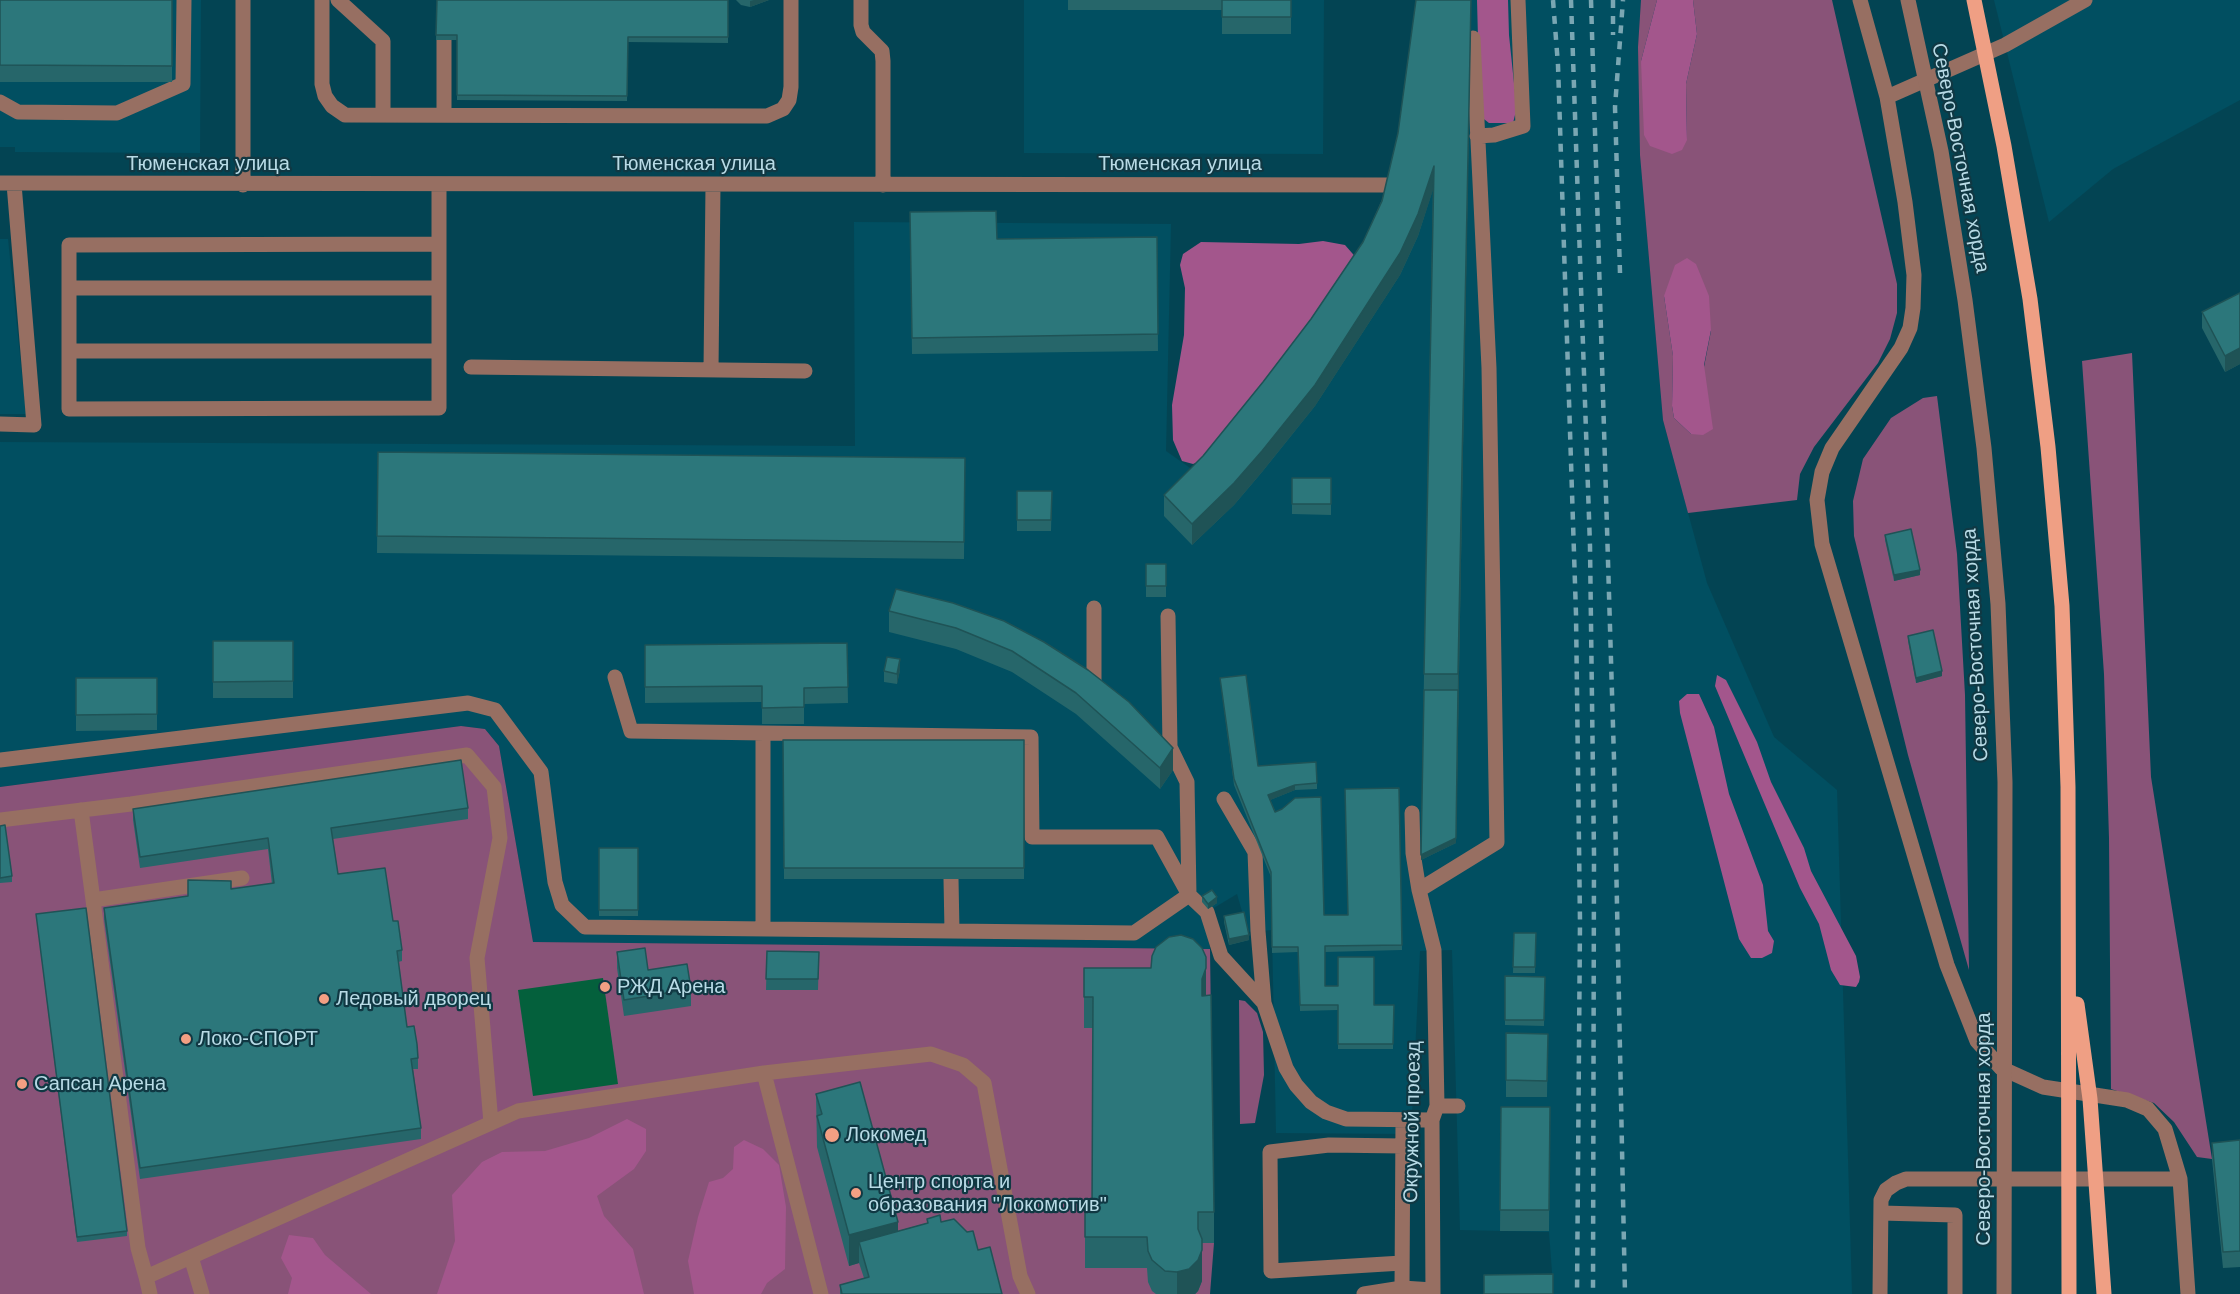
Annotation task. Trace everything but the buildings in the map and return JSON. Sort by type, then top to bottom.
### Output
[{"type":"main road","points":[[1974,0],[2004,146],[2030,299],[2048,447],[2062,606],[2068,787],[2069,1294]]},
{"type":"main road","points":[[2069,954],[2090,1099],[2104,1294]]},
{"type":"street","points":[[0,102],[18,112],[117,113],[183,84],[183,0]]},
{"type":"street","points":[[243,0],[243,185]]},
{"type":"street","points":[[322,0],[322,84],[325,96],[332,106],[345,114],[767,116],[777,113],[789,100],[791,0]]},
{"type":"street","points":[[338,0],[383,41],[383,114]]},
{"type":"street","points":[[861,0],[863,32],[882,51],[884,61],[883,185]]},
{"type":"street","points":[[1477,136],[1494,135],[1523,126],[1518,0]]},
{"type":"street","points":[[1860,0],[1887,97],[1914,276],[1913,308],[1910,328],[1901,348],[1832,448],[1822,472],[1817,500],[1822,544],[1947,965],[1977,1041],[2001,1068],[2043,1087],[2127,1100],[2148,1109],[2165,1129],[2180,1179],[2188,1294]]},
{"type":"street","name":"Северо-Восточная хорда","points":[[1908,0],[1941,151],[1965,300],[1984,448],[1998,604],[2005,782],[2004,1294]]},
{"type":"street","points":[[1887,97],[2006,45],[2085,0]]},
{"type":"street","points":[[1419,890],[1497,842],[1489,368],[1473,38]]},
{"type":"street","points":[[444,40],[444,115]]},
{"type":"street","points":[[0,423],[34,425],[7,183]]},
{"type":"street","name":"Тюменская улица","points":[[7,183],[1387,185]]},
{"type":"street","points":[[439,185],[439,244],[439,408],[69,409],[69,245],[439,244]]},
{"type":"street","points":[[711,370],[713,185]]},
{"type":"street","points":[[69,288],[439,288]]},
{"type":"street","points":[[69,351],[439,351]]},
{"type":"street","points":[[471,367],[805,371]]},
{"type":"street","points":[[1075,669],[1098,686],[1094,608]]},
{"type":"street","points":[[1168,616],[1170,747]]},
{"type":"street","points":[[615,677],[631,731],[1031,737],[1032,837],[1157,837],[1189,895],[1207,912],[1221,956],[1264,1003]]},
{"type":"street","points":[[0,760],[468,703],[495,710],[541,772],[555,882],[562,905],[585,927],[1134,933],[1189,895]]},
{"type":"street","points":[[763,929],[764,733]]},
{"type":"street","points":[[1153,733],[1170,747],[1187,782],[1189,895]]},
{"type":"street","points":[[0,820],[467,754],[494,787],[500,838],[477,958],[491,1123]]},
{"type":"street","points":[[1224,799],[1256,852],[1258,931],[1264,1003],[1286,1068],[1296,1086],[1311,1102],[1326,1112],[1346,1119],[1403,1120],[1458,1106]]},
{"type":"street","points":[[81,810],[138,1248],[150,1294]]},
{"type":"street","name":"Окружной проезд","points":[[1412,813],[1413,853],[1419,890],[1434,950],[1433,1292]]},
{"type":"street","points":[[93,900],[242,878]]},
{"type":"street","points":[[951,879],[952,931]]},
{"type":"street","points":[[146,1277],[518,1111],[764,1073],[932,1054],[963,1065],[984,1083],[1020,1276],[1028,1294]]},
{"type":"street","points":[[764,1073],[820,1294]]},
{"type":"street","points":[[1402,1288],[1403,1120]]},
{"type":"street","points":[[1402,1263],[1271,1270],[1270,1152],[1329,1145],[1403,1146]]},
{"type":"street","points":[[1880,1294],[1881,1200],[1886,1190],[1896,1182],[1906,1179],[2180,1179]]},
{"type":"street","points":[[1881,1213],[1955,1215],[1956,1294]]},
{"type":"street","points":[[191,1257],[202,1294]]},
{"type":"street","points":[[1364,1294],[1402,1288],[1433,1292]]},
{"type":"shaded area","points":[[0,0],[201,0],[200,153],[15,152],[15,147],[0,147]]},
{"type":"shaded area","points":[[1024,0],[1324,0],[1323,154],[1024,153]]},
{"type":"shaded area","points":[[1471,0],[1641,0],[1638,47],[1640,155],[1663,420],[1707,583],[1774,737],[1837,790],[1852,1294],[1484,1294],[1484,1286],[1553,1285],[1549,1232],[1460,1230],[1452,950],[1420,951],[1411,1134],[1276,1133],[1272,930],[1248,932],[1237,894],[1207,912],[1210,949],[533,942],[499,746],[485,729],[461,726],[0,787],[0,442],[855,446],[854,222],[1171,224],[1166,451],[1203,477],[1192,545],[1234,505],[1315,406],[1400,275]]},
{"type":"shaded area","points":[[1477,0],[1508,0],[1515,93],[1513,123],[1489,123],[1480,116]]},
{"type":"shaded area","points":[[1641,0],[1657,0],[1641,61],[1687,140],[1686,84],[1697,34],[1693,0],[1832,0],[1897,284],[1897,313],[1890,339],[1878,363],[1814,447],[1800,474],[1797,500],[1688,513],[1663,420],[1640,155],[1638,47]],"holes":[[[1664,296],[1711,331],[1691,434],[1674,418],[1672,406],[1673,356]]]},
{"type":"shaded area","points":[[1657,0],[1693,0],[1697,34],[1686,84],[1687,140],[1682,150],[1672,154],[1650,146],[1644,135],[1641,61]]},
{"type":"shaded area","points":[[1994,0],[2240,0],[2240,100],[2113,169],[2049,222]]},
{"type":"shaded area","points":[[0,239],[8,239],[26,414],[0,414]]},
{"type":"shaded area","points":[[1323,241],[1345,245],[1359,261],[1215,456],[1193,464],[1182,461],[1173,440],[1172,405],[1184,335],[1185,288],[1180,265],[1183,254],[1201,242],[1299,244]]},
{"type":"shaded area","points":[[1687,258],[1696,264],[1709,296],[1711,330],[1704,365],[1713,429],[1703,435],[1691,434],[1674,418],[1672,406],[1673,356],[1664,296],[1675,265]]},
{"type":"shaded area","points":[[2132,353],[2151,777],[2212,1159],[2197,1157],[2174,1122],[2154,1103],[2111,1089],[2109,838],[2104,674],[2082,361]]},
{"type":"shaded area","points":[[1937,396],[1957,554],[1965,695],[1969,970],[1908,755],[1854,536],[1853,501],[1863,459],[1891,418],[1923,398]]},
{"type":"shaded area","points":[[1717,675],[1726,680],[1757,742],[1771,782],[1804,848],[1811,871],[1856,956],[1860,977],[1856,987],[1840,985],[1831,970],[1819,924],[1800,888],[1715,686]]},
{"type":"shaded area","points":[[1687,694],[1699,694],[1714,727],[1729,794],[1763,885],[1768,931],[1774,941],[1772,953],[1762,958],[1751,958],[1739,939],[1680,713],[1679,701]]},
{"type":"shaded area","name":"РЖД Арена","points":[[461,726],[485,729],[499,746],[533,942],[1210,949],[1214,1243],[1210,1294],[0,1294],[0,787]]},
{"type":"shaded area","points":[[603,978],[618,1084],[533,1096],[518,990]]},
{"type":"shaded area","points":[[1239,1000],[1245,1001],[1257,1013],[1263,1032],[1264,1075],[1255,1123],[1240,1124]]},
{"type":"shaded area","points":[[627,1119],[646,1129],[646,1151],[634,1169],[597,1196],[604,1216],[633,1249],[644,1294],[437,1294],[455,1241],[452,1195],[482,1162],[502,1152],[545,1151],[589,1138]]},
{"type":"shaded area","points":[[744,1140],[763,1149],[779,1165],[786,1207],[785,1269],[767,1283],[761,1294],[694,1294],[688,1261],[709,1182],[723,1178],[733,1169],[734,1147]]},
{"type":"shaded area","points":[[289,1235],[313,1238],[325,1255],[371,1294],[288,1294],[292,1278],[281,1258]]},
{"type":"railway","points":[[1553,0],[1558,65],[1576,614],[1580,922],[1577,1294]]},
{"type":"railway","points":[[1571,0],[1590,546],[1594,854],[1593,1294]]},
{"type":"railway","points":[[1591,0],[1614,759],[1625,1294]]},
{"type":"railway","points":[[1613,0],[1613,35]]},
{"type":"railway","points":[[1620,273],[1615,107],[1623,0]]},
{"type":"place","name":"РЖД Арена","points":[[605,987]]},
{"type":"place","name":"Ледовый дворец","points":[[324,999]]},
{"type":"place","name":"Локо-СПОРТ","points":[[186,1039]]},
{"type":"place","name":"Сапсан Арена","points":[[22,1084]]},
{"type":"place","name":"Локомед","points":[[832,1135]]},
{"type":"place","name":"Центр спорта и образования \"Локомотив\"","points":[[856,1193]]}]
